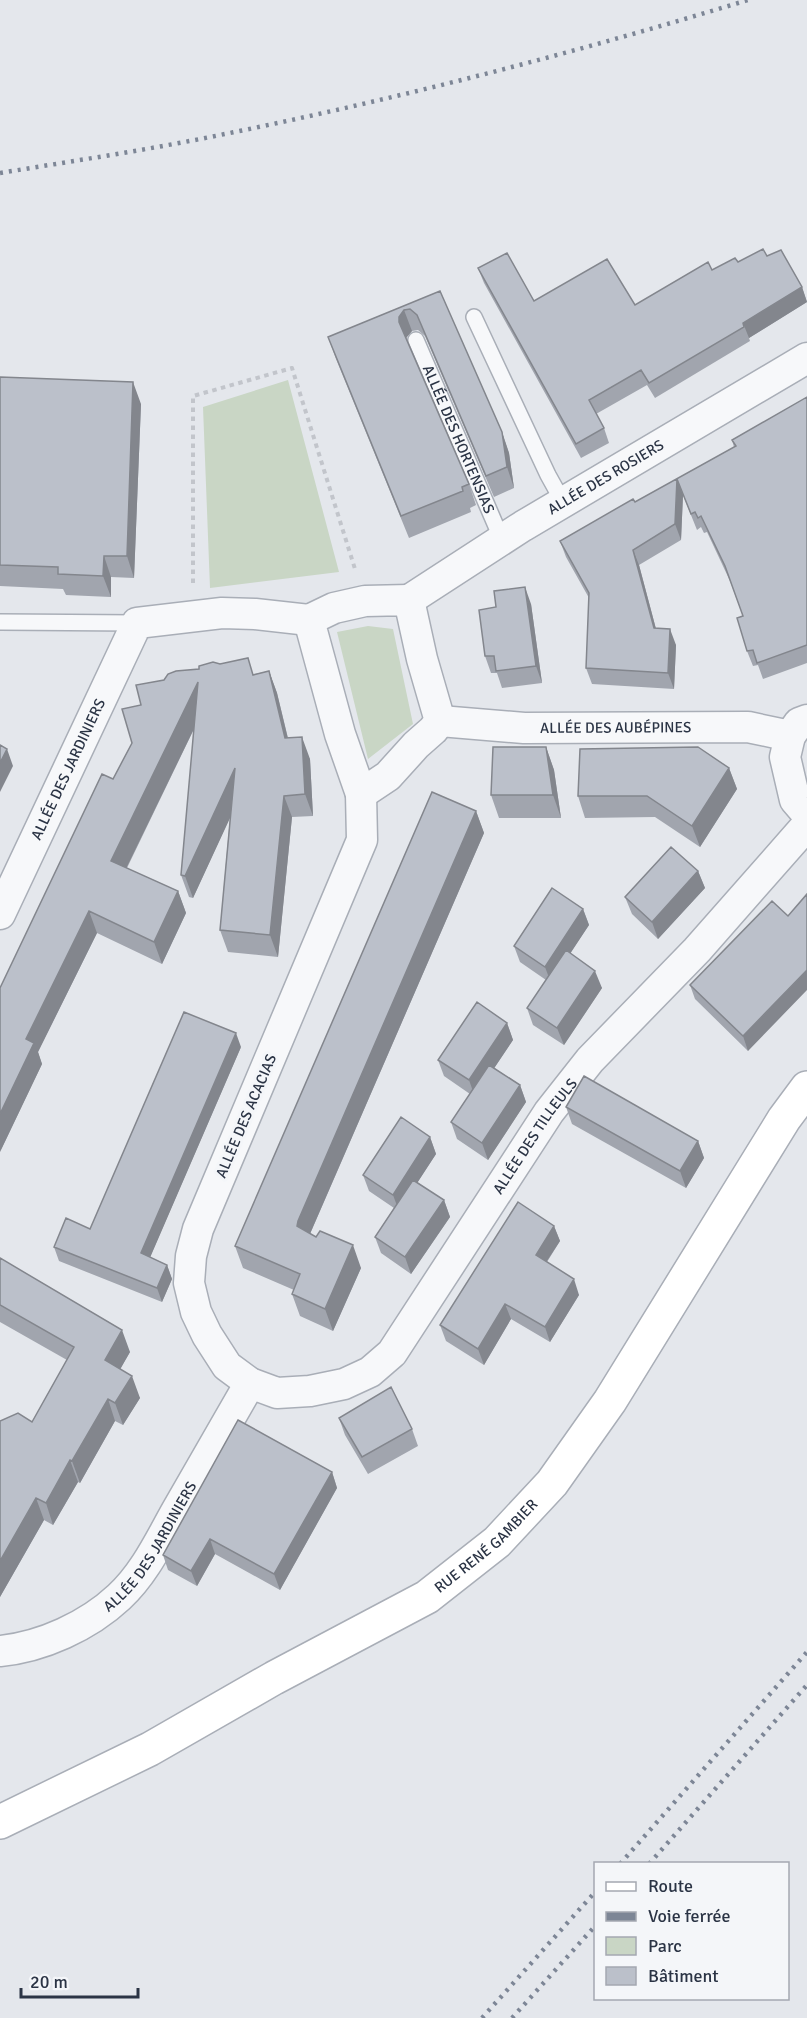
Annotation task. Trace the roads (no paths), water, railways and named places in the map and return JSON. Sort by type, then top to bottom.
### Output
[{"type":"street","name":"ALLÉE DES ROSIERS","points":[[409,600],[563,502],[807,358]]},
{"type":"street","points":[[137,623],[222,614],[255,614],[309,620],[334,608],[365,601],[409,600],[422,659],[440,721],[388,776],[361,794],[340,734],[309,620]]},
{"type":"street","name":"ALLÉE DES JARDINIERS","points":[[0,914],[137,623]]},
{"type":"street","name":"ALLÉE DES AUBÉPINES","points":[[440,721],[524,728],[798,728]]},
{"type":"street","points":[[798,728],[785,757],[795,800],[807,814]]},
{"type":"street","name":"ALLÉE DES ACACIAS","points":[[250,1383],[226,1366],[196,1312],[189,1283],[191,1256],[198,1229],[362,840],[361,794]]},
{"type":"street","name":"ALLÉE DES TILLEULS","points":[[250,1383],[277,1393],[310,1391],[344,1384],[370,1372],[392,1353],[549,1112],[590,1060],[697,950],[807,825]]},
{"type":"street","name":"RUE RENÉ GAMBIER","points":[[0,1822],[150,1749],[274,1678],[427,1597],[497,1542],[552,1483],[610,1401],[784,1119],[807,1088]]},
{"type":"street","name":"ALLÉE DES JARDINIERS","points":[[0,1651],[16,1649],[56,1636],[90,1619],[119,1596],[145,1565],[250,1383]]},
{"type":"lane","points":[[474,317],[548,475],[563,502]]},
{"type":"lane","name":"ALLÉE DES HORTENSIAS","points":[[416,340],[502,540]]},
{"type":"lane","points":[[0,622],[137,623]]},
{"type":"railway","points":[[0,173],[193,140],[353,106],[551,57],[748,0]]},
{"type":"railway","points":[[622,1862],[807,1652]]},
{"type":"railway","points":[[651,1862],[807,1685]]},
{"type":"railway","points":[[482,2018],[594,1893]]},
{"type":"railway","points":[[512,2018],[594,1927]]}]
